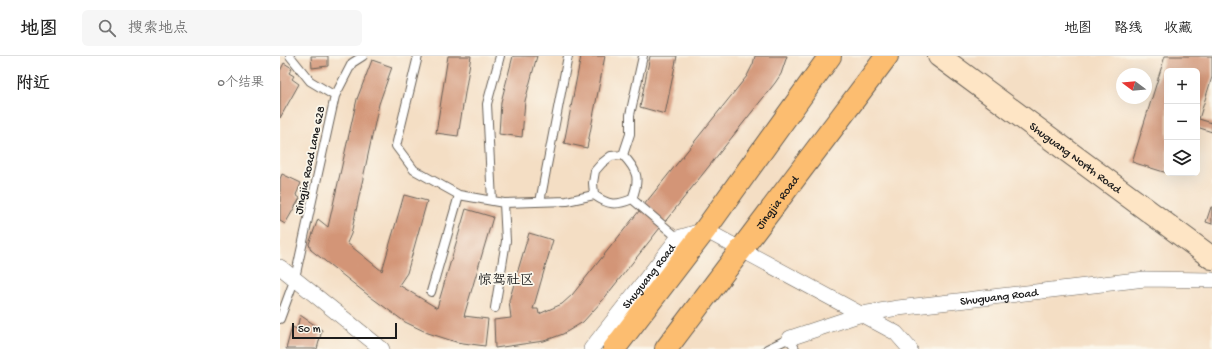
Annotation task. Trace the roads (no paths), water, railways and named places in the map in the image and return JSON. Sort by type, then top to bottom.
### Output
[{"type":"main road","points":[[614,349],[705,230],[830,56]]},
{"type":"main road","name":"Jingjia Road","points":[[666,349],[887,56]]},
{"type":"main road","name":"Shuguang North Road","points":[[939,56],[1212,258]]},
{"type":"street","name":"Shuguang Road","points":[[591,349],[678,238],[705,230]]},
{"type":"street","points":[[705,230],[896,332],[910,349]]},
{"type":"street","points":[[280,267],[382,349]]},
{"type":"street","name":"Shuguang Road","points":[[793,343],[862,314],[898,308],[1145,278],[1212,280]]},
{"type":"lane","points":[[290,56],[310,81],[335,96]]},
{"type":"lane","name":"Jingjia Road Lane 628","points":[[280,319],[295,278],[335,96],[352,62],[364,56]]},
{"type":"lane","points":[[418,56],[396,146],[414,170],[459,195],[504,203],[568,202],[594,195]]},
{"type":"lane","points":[[492,201],[487,104],[500,56]]},
{"type":"lane","points":[[540,202],[568,56]]},
{"type":"lane","points":[[623,156],[630,134],[630,115],[643,56]]},
{"type":"lane","points":[[611,156],[623,156],[636,170],[637,182],[632,199],[615,204],[604,202],[594,195],[592,183],[594,171],[611,156]]},
{"type":"lane","points":[[431,292],[459,195]]},
{"type":"lane","points":[[632,199],[678,238]]},
{"type":"lane","points":[[495,308],[506,241],[504,203]]},
{"type":"lane","points":[[767,349],[793,343]]},
{"type":"district","name":"惊驾社区","points":[[506,279]]}]
